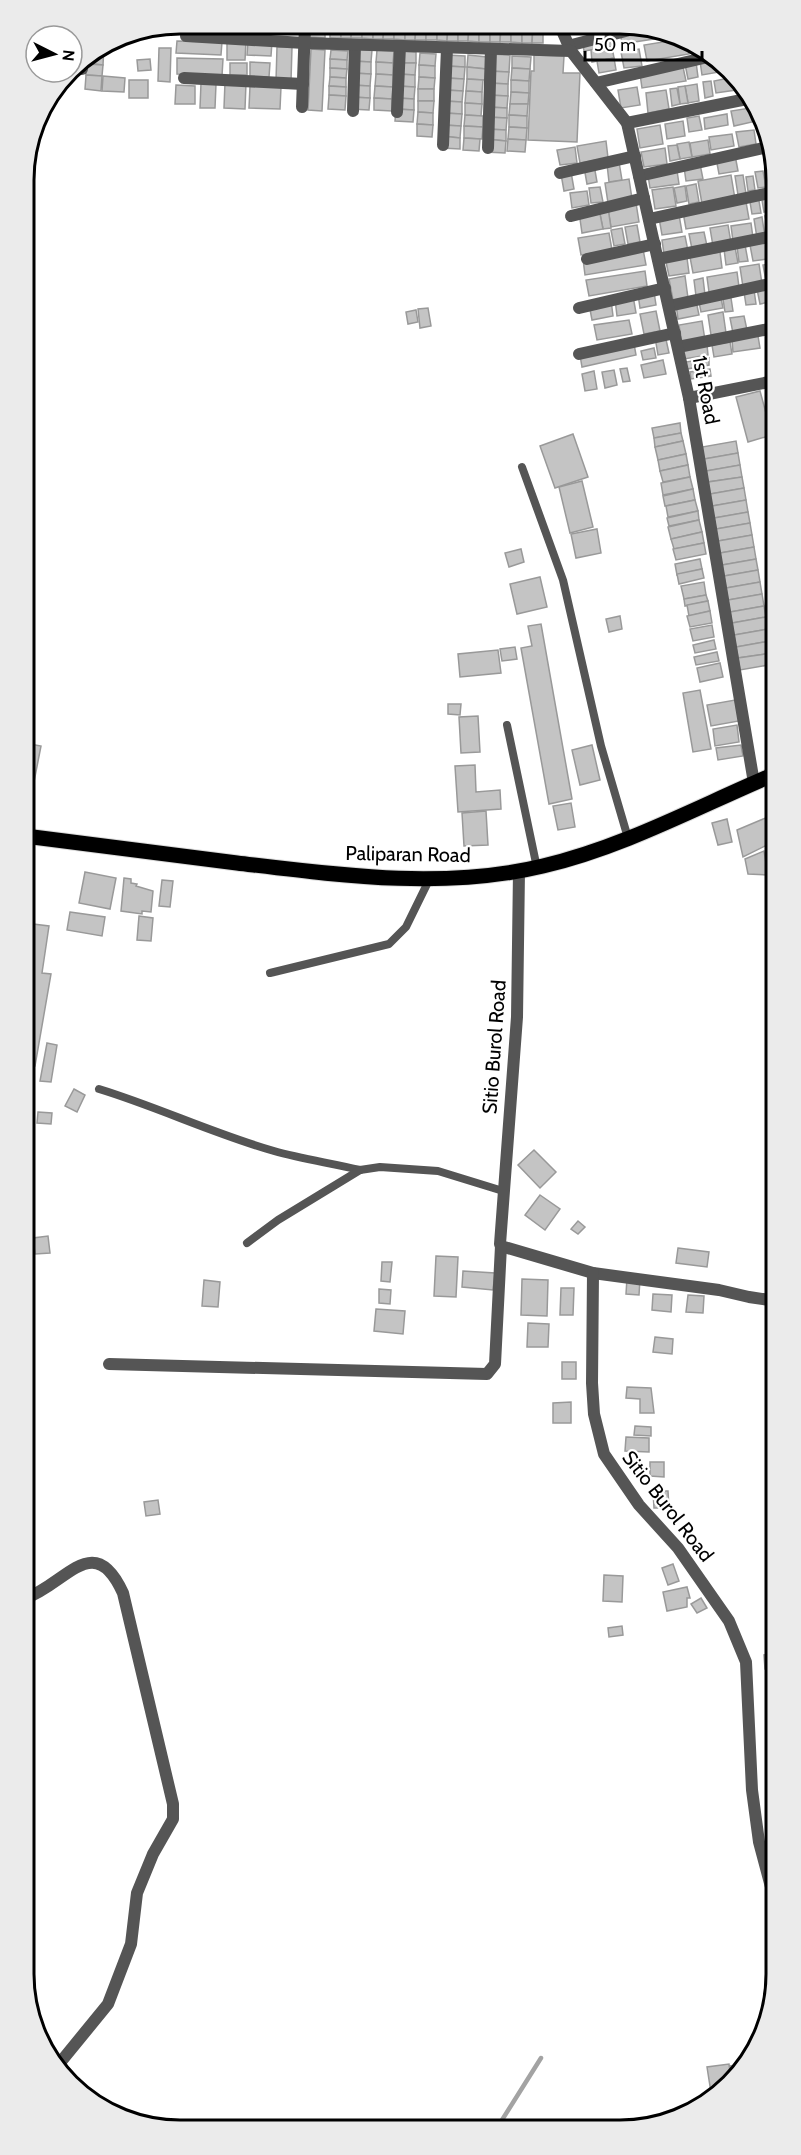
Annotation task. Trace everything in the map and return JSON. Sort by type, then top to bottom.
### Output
[{"type":"main road","name":"Paliparan Road","points":[[35,837],[315,873],[399,879],[470,877],[537,868],[596,850],[766,778]]},
{"type":"street","name":"1st Road","points":[[563,34],[569,49],[627,123],[689,398],[754,783]]},
{"type":"street","points":[[186,36],[355,45],[569,49],[618,34]]},
{"type":"street","points":[[302,107],[304,35]]},
{"type":"street","points":[[353,111],[355,45]]},
{"type":"street","points":[[397,112],[400,46]]},
{"type":"street","points":[[443,145],[447,48]]},
{"type":"street","points":[[488,148],[491,49]]},
{"type":"street","points":[[596,82],[700,59]]},
{"type":"street","points":[[184,78],[303,84]]},
{"type":"street","points":[[627,123],[742,100]]},
{"type":"street","points":[[639,176],[763,148]]},
{"type":"street","points":[[560,173],[635,156]]},
{"type":"street","points":[[649,219],[766,194]]},
{"type":"street","points":[[571,216],[644,198]]},
{"type":"street","points":[[658,259],[766,238]]},
{"type":"street","points":[[587,260],[655,244]]},
{"type":"street","points":[[669,306],[766,285]]},
{"type":"street","points":[[579,308],[665,288]]},
{"type":"street","points":[[678,347],[766,330]]},
{"type":"street","points":[[579,354],[675,333]]},
{"type":"street","points":[[689,398],[766,383]]},
{"type":"street","name":"Sitio Burol Road","points":[[109,1364],[487,1374],[495,1364],[501,1246],[499,1241],[517,1017],[519,871]]},
{"type":"street","points":[[501,1246],[593,1273],[719,1290],[766,1300]]},
{"type":"street","name":"Sitio Burol Road","points":[[593,1273],[592,1383],[594,1414],[604,1454],[639,1505],[678,1548],[729,1621],[746,1662],[749,1748],[756,1822],[766,1868]]},
{"type":"street","points":[[34,1595],[84,1563],[97,1562],[106,1566],[116,1578],[123,1593],[173,1804],[173,1819],[153,1854],[137,1893],[131,1944],[108,2004],[63,2060]]},
{"type":"lane","points":[[522,467],[562,580],[601,746],[628,838]]},
{"type":"lane","points":[[507,725],[537,868]]},
{"type":"lane","points":[[270,973],[388,944],[406,927],[430,878]]},
{"type":"lane","points":[[99,1089],[144,1103],[219,1133],[276,1152],[360,1170],[380,1167],[438,1171],[503,1191]]},
{"type":"lane","points":[[247,1243],[278,1220],[360,1170]]},
{"type":"building","points":[[405,34],[405,40],[394,39],[394,35]]},
{"type":"building","points":[[405,34],[415,34],[415,40],[405,40]]},
{"type":"building","points":[[415,34],[426,34],[426,40],[415,40]]},
{"type":"building","points":[[426,34],[437,34],[437,40],[426,40]]},
{"type":"building","points":[[437,34],[447,34],[447,41],[437,40]]},
{"type":"building","points":[[447,34],[458,34],[458,41],[447,41]]},
{"type":"building","points":[[458,34],[468,34],[468,41],[458,41]]},
{"type":"building","points":[[468,34],[479,34],[479,42],[468,41]]},
{"type":"building","points":[[479,34],[490,34],[490,42],[479,42]]},
{"type":"building","points":[[490,34],[500,34],[500,42],[490,42]]},
{"type":"building","points":[[500,34],[511,34],[511,42],[500,42]]},
{"type":"building","points":[[511,34],[522,34],[522,43],[511,42]]},
{"type":"building","points":[[522,34],[533,34],[532,43],[522,43]]},
{"type":"building","points":[[533,34],[543,34],[543,43],[532,43]]},
{"type":"building","points":[[610,34],[612,47],[584,51],[582,38]]},
{"type":"building","points":[[620,34],[655,39],[622,44]]},
{"type":"building","points":[[226,35],[266,35],[266,36]]},
{"type":"building","points":[[310,35],[325,35],[325,38],[310,37]]},
{"type":"building","points":[[330,35],[341,35],[341,38],[330,38]]},
{"type":"building","points":[[341,35],[351,35],[351,38],[341,38]]},
{"type":"building","points":[[351,35],[362,35],[362,38],[351,38]]},
{"type":"building","points":[[362,35],[373,35],[373,39],[362,38]]},
{"type":"building","points":[[373,35],[383,35],[383,39],[373,39]]},
{"type":"building","points":[[383,35],[394,35],[394,39],[383,39]]},
{"type":"building","points":[[227,40],[246,41],[245,60],[227,60]]},
{"type":"building","points":[[177,41],[222,42],[221,55],[176,53]]},
{"type":"building","points":[[248,41],[272,42],[271,56],[247,55]]},
{"type":"building","points":[[665,42],[689,54],[647,61],[644,45]]},
{"type":"building","points":[[277,47],[292,47],[291,82],[276,81]]},
{"type":"building","points":[[612,47],[614,58],[592,62],[591,50]]},
{"type":"building","points":[[159,48],[171,48],[170,82],[158,81]]},
{"type":"building","points":[[311,49],[325,50],[322,111],[308,110]]},
{"type":"building","points":[[353,49],[372,50],[371,62],[352,61]]},
{"type":"building","points":[[639,49],[642,66],[624,68],[621,52]]},
{"type":"building","points":[[331,50],[348,51],[347,60],[330,59]]},
{"type":"building","points":[[377,50],[394,51],[393,63],[376,62]]},
{"type":"building","points":[[399,51],[416,52],[416,63],[398,63]]},
{"type":"building","points":[[420,53],[436,54],[435,66],[419,65]]},
{"type":"building","points":[[490,54],[510,55],[509,72],[488,71]]},
{"type":"building","points":[[447,55],[465,56],[465,67],[446,66]]},
{"type":"building","points":[[468,55],[487,57],[486,69],[467,67]]},
{"type":"building","points":[[534,55],[564,56],[563,73],[580,73],[577,142],[528,140],[531,71],[534,71]]},
{"type":"building","points":[[512,56],[531,57],[530,69],[512,68]]},
{"type":"building","points":[[103,57],[103,65],[94,64]]},
{"type":"building","points":[[177,58],[223,59],[222,76],[177,74]]},
{"type":"building","points":[[614,58],[616,70],[599,73],[597,61]]},
{"type":"building","points":[[150,59],[151,70],[138,71],[137,60]]},
{"type":"building","points":[[330,59],[347,60],[347,69],[330,68]]},
{"type":"building","points":[[703,60],[718,72],[702,75],[700,61]]},
{"type":"building","points":[[352,61],[371,62],[371,74],[352,73]]},
{"type":"building","points":[[250,62],[270,63],[269,77],[250,76]]},
{"type":"building","points":[[376,62],[393,63],[393,75],[376,74]]},
{"type":"building","points":[[696,62],[698,77],[688,79],[685,64]]},
{"type":"building","points":[[230,63],[247,63],[247,75],[230,75]]},
{"type":"building","points":[[398,63],[416,63],[415,75],[398,74]]},
{"type":"building","points":[[93,64],[103,65],[102,76],[86,75],[87,69]]},
{"type":"building","points":[[419,65],[435,66],[435,78],[419,77]]},
{"type":"building","points":[[446,66],[465,67],[464,79],[446,78]]},
{"type":"building","points":[[467,67],[486,69],[485,80],[467,79]]},
{"type":"building","points":[[683,67],[686,81],[642,88],[640,74]]},
{"type":"building","points":[[330,68],[347,69],[346,78],[330,77]]},
{"type":"building","points":[[512,68],[530,69],[529,81],[511,80]]},
{"type":"building","points":[[488,71],[509,72],[508,84],[488,83]]},
{"type":"building","points":[[352,73],[371,74],[370,86],[351,85]]},
{"type":"building","points":[[376,74],[393,75],[393,87],[375,86]]},
{"type":"building","points":[[398,74],[415,75],[415,87],[397,86]]},
{"type":"building","points":[[86,75],[102,76],[101,91],[85,89]]},
{"type":"building","points":[[103,76],[125,78],[124,92],[102,91]]},
{"type":"building","points":[[330,77],[346,78],[346,87],[329,86]]},
{"type":"building","points":[[419,77],[435,78],[434,89],[418,89]]},
{"type":"building","points":[[446,78],[464,79],[463,91],[445,90]]},
{"type":"building","points":[[467,79],[483,80],[482,92],[466,91]]},
{"type":"building","points":[[725,79],[735,90],[716,93],[714,81]]},
{"type":"building","points":[[129,80],[148,80],[148,98],[129,98]]},
{"type":"building","points":[[511,80],[529,81],[529,93],[511,92]]},
{"type":"building","points":[[711,81],[713,96],[705,98],[703,82]]},
{"type":"building","points":[[225,82],[246,83],[245,109],[224,108]]},
{"type":"building","points":[[201,83],[216,84],[215,108],[200,108]]},
{"type":"building","points":[[488,83],[508,84],[508,96],[487,95]]},
{"type":"building","points":[[697,84],[699,101],[688,103],[685,86]]},
{"type":"building","points":[[176,85],[195,86],[195,104],[175,104]]},
{"type":"building","points":[[351,85],[370,86],[370,98],[351,97]]},
{"type":"building","points":[[250,86],[281,87],[280,109],[249,108]]},
{"type":"building","points":[[329,86],[346,87],[346,96],[329,95]]},
{"type":"building","points":[[375,86],[393,87],[392,99],[374,98]]},
{"type":"building","points":[[397,86],[415,87],[414,99],[397,98]]},
{"type":"building","points":[[685,86],[688,103],[680,104],[678,87]]},
{"type":"building","points":[[637,87],[640,105],[621,108],[618,90]]},
{"type":"building","points":[[677,88],[680,104],[672,106],[670,89]]},
{"type":"building","points":[[418,89],[434,89],[434,101],[418,101]]},
{"type":"building","points":[[445,90],[463,91],[462,102],[444,101]]},
{"type":"building","points":[[666,90],[669,109],[648,113],[646,93]]},
{"type":"building","points":[[466,91],[482,92],[482,104],[465,103]]},
{"type":"building","points":[[511,92],[529,93],[528,104],[510,104]]},
{"type":"building","points":[[329,95],[346,96],[345,110],[328,109]]},
{"type":"building","points":[[487,95],[508,96],[507,108],[487,107]]},
{"type":"building","points":[[351,97],[370,98],[369,110],[350,109]]},
{"type":"building","points":[[374,98],[392,99],[392,111],[374,110]]},
{"type":"building","points":[[397,98],[414,99],[414,110],[396,109]]},
{"type":"building","points":[[418,101],[434,101],[433,113],[418,112]]},
{"type":"building","points":[[444,101],[462,102],[462,114],[444,113]]},
{"type":"building","points":[[465,103],[482,104],[481,116],[465,115]]},
{"type":"building","points":[[510,104],[528,104],[527,116],[509,115]]},
{"type":"building","points":[[487,107],[507,108],[507,118],[486,117]]},
{"type":"building","points":[[396,109],[414,110],[413,122],[395,121]]},
{"type":"building","points":[[747,109],[752,122],[734,126],[731,111]]},
{"type":"building","points":[[418,112],[433,113],[433,125],[417,124]]},
{"type":"building","points":[[444,113],[462,114],[461,126],[443,125]]},
{"type":"building","points":[[727,114],[728,125],[705,129],[704,118]]},
{"type":"building","points":[[465,115],[483,116],[483,127],[464,126]]},
{"type":"building","points":[[509,115],[527,116],[527,128],[509,127]]},
{"type":"building","points":[[699,116],[702,130],[689,132],[687,118]]},
{"type":"building","points":[[486,117],[507,118],[506,130],[486,129]]},
{"type":"building","points":[[683,121],[685,136],[667,139],[665,124]]},
{"type":"building","points":[[417,124],[433,125],[432,137],[417,136]]},
{"type":"building","points":[[443,125],[461,126],[460,138],[442,136]]},
{"type":"building","points":[[660,125],[663,144],[640,148],[637,129]]},
{"type":"building","points":[[464,126],[483,127],[482,139],[464,138]]},
{"type":"building","points":[[509,127],[527,128],[526,140],[508,139]]},
{"type":"building","points":[[486,129],[506,130],[506,141],[486,139]]},
{"type":"building","points":[[754,130],[756,144],[739,147],[736,132]]},
{"type":"building","points":[[732,134],[734,146],[711,150],[709,137]]},
{"type":"building","points":[[442,136],[460,138],[460,149],[441,148]]},
{"type":"building","points":[[464,138],[480,139],[479,151],[463,150]]},
{"type":"building","points":[[486,139],[506,141],[505,153],[485,152]]},
{"type":"building","points":[[508,139],[526,140],[525,152],[507,151]]},
{"type":"building","points":[[708,140],[710,154],[692,157],[690,143]]},
{"type":"building","points":[[606,141],[608,158],[580,163],[577,146]]},
{"type":"building","points":[[689,142],[692,157],[680,159],[677,144]]},
{"type":"building","points":[[677,145],[680,159],[670,161],[668,146]]},
{"type":"building","points":[[575,147],[577,163],[560,165],[557,150]]},
{"type":"building","points":[[665,148],[667,164],[644,167],[641,152]]},
{"type":"building","points":[[735,155],[738,171],[719,174],[716,158]]},
{"type":"building","points":[[619,162],[622,180],[609,182],[607,164]]},
{"type":"building","points":[[676,164],[679,184],[650,188],[647,169]]},
{"type":"building","points":[[700,164],[703,179],[686,181],[684,167]]},
{"type":"building","points":[[594,165],[597,182],[587,184],[584,167]]},
{"type":"building","points":[[763,171],[766,187],[758,188],[755,172]]},
{"type":"building","points":[[571,172],[574,189],[564,191],[561,174]]},
{"type":"building","points":[[731,175],[735,199],[702,204],[698,181]]},
{"type":"building","points":[[743,175],[746,194],[738,195],[735,176]]},
{"type":"building","points":[[753,176],[755,190],[748,191],[746,177]]},
{"type":"building","points":[[629,179],[632,199],[608,203],[605,183]]},
{"type":"building","points":[[696,184],[699,202],[689,204],[686,186]]},
{"type":"building","points":[[685,186],[687,201],[677,203],[674,188]]},
{"type":"building","points":[[600,187],[603,202],[591,203],[589,188]]},
{"type":"building","points":[[673,187],[676,206],[655,209],[652,190]]},
{"type":"building","points":[[587,191],[589,205],[572,208],[570,193]]},
{"type":"building","points":[[766,193],[766,212],[764,212],[761,194]]},
{"type":"building","points":[[758,195],[761,213],[752,214],[749,196]]},
{"type":"building","points":[[746,202],[749,219],[686,229],[683,212]]},
{"type":"building","points":[[636,203],[639,222],[611,227],[608,208]]},
{"type":"building","points":[[608,208],[611,228],[603,229],[599,209]]},
{"type":"building","points":[[599,209],[603,229],[582,233],[579,212]]},
{"type":"building","points":[[679,215],[682,232],[662,235],[659,218]]},
{"type":"building","points":[[762,217],[765,237],[757,238],[754,219]]},
{"type":"building","points":[[751,223],[753,238],[733,241],[731,226]]},
{"type":"building","points":[[637,225],[640,242],[628,244],[625,227]]},
{"type":"building","points":[[728,225],[731,243],[713,246],[710,228]]},
{"type":"building","points":[[622,228],[625,244],[614,246],[611,230]]},
{"type":"building","points":[[704,232],[707,246],[692,249],[689,234]]},
{"type":"building","points":[[609,233],[612,250],[581,255],[578,238]]},
{"type":"building","points":[[685,236],[688,251],[664,254],[662,240]]},
{"type":"building","points":[[766,242],[766,259],[753,261],[750,245]]},
{"type":"building","points":[[745,245],[748,261],[739,262],[737,246]]},
{"type":"building","points":[[735,247],[738,263],[726,265],[724,249]]},
{"type":"building","points":[[643,249],[646,265],[585,275],[583,259]]},
{"type":"building","points":[[720,252],[722,268],[693,273],[690,257]]},
{"type":"building","points":[[687,258],[689,273],[669,276],[666,262]]},
{"type":"building","points":[[759,264],[762,284],[743,287],[740,267]]},
{"type":"building","points":[[766,264],[766,281],[763,265]]},
{"type":"building","points":[[645,271],[647,286],[589,296],[586,280]]},
{"type":"building","points":[[737,272],[739,287],[709,292],[707,277]]},
{"type":"building","points":[[685,276],[688,298],[673,300],[669,279]]},
{"type":"building","points":[[703,278],[705,295],[696,296],[694,280]]},
{"type":"building","points":[[766,287],[766,303],[760,304],[757,289]]},
{"type":"building","points":[[754,290],[756,304],[746,305],[744,292]]},
{"type":"building","points":[[654,292],[656,305],[640,308],[638,294]]},
{"type":"building","points":[[633,296],[636,313],[617,316],[615,299]]},
{"type":"building","points":[[721,298],[723,308],[701,312],[699,302]]},
{"type":"building","points":[[731,298],[733,311],[725,312],[723,299]]},
{"type":"building","points":[[611,300],[613,316],[592,320],[589,304]]},
{"type":"building","points":[[696,301],[699,315],[678,319],[676,304]]},
{"type":"building","points":[[428,308],[431,326],[420,328],[418,309]]},
{"type":"building","points":[[416,310],[418,322],[408,324],[406,312]]},
{"type":"building","points":[[656,311],[660,331],[644,334],[640,314]]},
{"type":"building","points":[[723,312],[726,333],[711,335],[708,315]]},
{"type":"building","points":[[744,316],[747,330],[733,333],[730,318]]},
{"type":"building","points":[[629,320],[632,334],[597,340],[594,325]]},
{"type":"building","points":[[702,321],[705,340],[682,343],[679,325]]},
{"type":"building","points":[[665,335],[669,353],[658,355],[655,337]]},
{"type":"building","points":[[758,336],[760,348],[733,352],[732,340]]},
{"type":"building","points":[[730,342],[732,354],[714,357],[712,345]]},
{"type":"building","points":[[634,344],[636,355],[582,367],[580,355]]},
{"type":"building","points":[[707,345],[708,355],[684,359],[682,350]]},
{"type":"building","points":[[654,348],[656,358],[643,360],[641,351]]},
{"type":"building","points":[[709,358],[709,365],[687,369],[686,362]]},
{"type":"building","points":[[663,360],[666,374],[644,378],[641,365]]},
{"type":"building","points":[[627,368],[630,381],[623,382],[620,369]]},
{"type":"building","points":[[710,369],[711,376],[691,379],[690,372]]},
{"type":"building","points":[[614,370],[617,385],[605,388],[602,372]]},
{"type":"building","points":[[594,371],[597,389],[585,391],[582,374]]},
{"type":"building","points":[[760,391],[766,413],[766,437],[748,442],[736,397]]},
{"type":"building","points":[[680,423],[681,433],[654,438],[652,428]]},
{"type":"building","points":[[681,433],[683,441],[655,447],[654,438]]},
{"type":"building","points":[[573,434],[588,477],[555,488],[540,446]]},
{"type":"building","points":[[683,441],[686,454],[658,460],[655,447]]},
{"type":"building","points":[[736,441],[738,453],[704,459],[702,447]]},
{"type":"building","points":[[738,453],[740,465],[706,471],[704,459]]},
{"type":"building","points":[[686,454],[688,465],[660,471],[658,460]]},
{"type":"building","points":[[688,465],[690,477],[663,482],[660,471]]},
{"type":"building","points":[[740,465],[742,477],[708,482],[706,471]]},
{"type":"building","points":[[690,477],[693,489],[663,495],[661,483]]},
{"type":"building","points":[[742,477],[744,488],[710,494],[708,482]]},
{"type":"building","points":[[582,481],[593,527],[570,533],[559,487]]},
{"type":"building","points":[[744,488],[746,500],[712,506],[710,494]]},
{"type":"building","points":[[693,489],[695,500],[665,506],[663,496]]},
{"type":"building","points":[[695,500],[698,511],[668,517],[666,506]]},
{"type":"building","points":[[746,500],[748,512],[714,518],[712,506]]},
{"type":"building","points":[[698,511],[699,520],[669,526],[667,518]]},
{"type":"building","points":[[748,512],[750,523],[716,529],[714,518]]},
{"type":"building","points":[[699,520],[702,532],[671,539],[668,527]]},
{"type":"building","points":[[750,523],[752,535],[718,541],[716,529]]},
{"type":"building","points":[[597,529],[601,553],[576,558],[571,534]]},
{"type":"building","points":[[702,532],[704,543],[674,549],[671,539]]},
{"type":"building","points":[[752,535],[754,547],[720,553],[718,541]]},
{"type":"building","points":[[704,543],[706,554],[676,560],[673,549]]},
{"type":"building","points":[[754,547],[756,559],[722,565],[720,553]]},
{"type":"building","points":[[521,549],[524,562],[509,567],[505,553]]},
{"type":"building","points":[[700,559],[702,569],[677,575],[675,564]]},
{"type":"building","points":[[756,559],[758,570],[724,576],[722,565]]},
{"type":"building","points":[[702,569],[704,578],[679,584],[677,574]]},
{"type":"building","points":[[758,570],[760,582],[726,588],[724,576]]},
{"type":"building","points":[[540,577],[547,607],[517,614],[510,584]]},
{"type":"building","points":[[704,582],[706,595],[684,599],[681,586]]},
{"type":"building","points":[[760,582],[762,594],[728,600],[726,588]]},
{"type":"building","points":[[762,594],[764,606],[730,612],[728,600]]},
{"type":"building","points":[[706,595],[708,601],[685,606],[684,599]]},
{"type":"building","points":[[708,601],[710,611],[689,616],[687,605]]},
{"type":"building","points":[[764,606],[766,617],[732,623],[730,612]]},
{"type":"building","points":[[710,611],[712,623],[690,627],[687,616]]},
{"type":"building","points":[[620,616],[622,629],[609,632],[606,619]]},
{"type":"building","points":[[766,617],[766,629],[734,635],[732,623]]},
{"type":"building","points":[[541,624],[572,799],[549,804],[521,648],[532,646],[528,626]]},
{"type":"building","points":[[712,625],[714,637],[693,641],[690,629]]},
{"type":"building","points":[[766,629],[766,642],[736,647],[734,635]]},
{"type":"building","points":[[714,640],[716,649],[695,653],[693,645]]},
{"type":"building","points":[[766,642],[766,654],[738,658],[736,647]]},
{"type":"building","points":[[515,647],[517,659],[502,661],[500,649]]},
{"type":"building","points":[[498,650],[501,673],[460,677],[458,654]]},
{"type":"building","points":[[717,652],[719,661],[696,665],[694,657]]},
{"type":"building","points":[[766,654],[766,665],[740,670],[738,658]]},
{"type":"building","points":[[720,663],[723,677],[700,682],[697,668]]},
{"type":"building","points":[[700,690],[711,749],[693,752],[683,693]]},
{"type":"building","points":[[735,700],[739,721],[711,726],[707,705]]},
{"type":"building","points":[[448,704],[461,704],[460,715],[448,714]]},
{"type":"building","points":[[478,716],[480,752],[461,753],[459,717]]},
{"type":"building","points":[[737,725],[739,742],[715,746],[713,729]]},
{"type":"building","points":[[35,745],[41,746],[35,778]]},
{"type":"building","points":[[592,745],[600,780],[580,785],[572,750]]},
{"type":"building","points":[[741,745],[743,756],[718,760],[716,748]]},
{"type":"building","points":[[475,765],[476,792],[500,790],[501,809],[458,812],[455,766]]},
{"type":"building","points":[[571,803],[575,827],[558,830],[553,806]]},
{"type":"building","points":[[486,811],[488,845],[464,846],[462,813]]},
{"type":"building","points":[[766,818],[766,846],[743,857],[737,830]]},
{"type":"building","points":[[727,819],[732,842],[718,845],[712,823]]},
{"type":"building","points":[[764,851],[766,875],[748,874],[745,859]]},
{"type":"building","points":[[85,872],[116,878],[110,909],[79,903]]},
{"type":"building","points":[[124,878],[131,879],[131,883],[137,884],[136,886],[153,891],[151,912],[142,911],[142,914],[121,911]]},
{"type":"building","points":[[162,880],[173,881],[170,907],[159,906]]},
{"type":"building","points":[[70,912],[105,917],[102,936],[67,930]]},
{"type":"building","points":[[139,916],[153,918],[151,941],[137,940]]},
{"type":"building","points":[[35,924],[49,926],[42,973],[51,974],[35,1066]]},
{"type":"building","points":[[47,1043],[57,1045],[51,1082],[40,1081]]},
{"type":"building","points":[[74,1089],[85,1095],[77,1112],[65,1106]]},
{"type":"building","points":[[38,1112],[52,1113],[51,1124],[37,1123]]},
{"type":"building","points":[[534,1150],[556,1172],[540,1188],[518,1165]]},
{"type":"building","points":[[540,1195],[560,1209],[545,1230],[525,1215]]},
{"type":"building","points":[[578,1221],[585,1227],[578,1234],[571,1229]]},
{"type":"building","points":[[48,1236],[50,1253],[35,1254],[34,1238]]},
{"type":"building","points":[[678,1248],[709,1252],[707,1267],[676,1263]]},
{"type":"building","points":[[436,1256],[458,1257],[456,1297],[434,1296]]},
{"type":"building","points":[[382,1262],[392,1262],[390,1282],[381,1281]]},
{"type":"building","points":[[463,1271],[495,1273],[493,1290],[462,1287]]},
{"type":"building","points":[[627,1278],[640,1279],[639,1295],[626,1294]]},
{"type":"building","points":[[522,1279],[548,1280],[547,1316],[521,1315]]},
{"type":"building","points":[[204,1280],[220,1282],[218,1307],[202,1306]]},
{"type":"building","points":[[561,1288],[574,1288],[573,1315],[560,1315]]},
{"type":"building","points":[[379,1289],[391,1290],[390,1304],[379,1303]]},
{"type":"building","points":[[653,1294],[672,1295],[671,1312],[652,1310]]},
{"type":"building","points":[[688,1295],[704,1296],[703,1313],[686,1312]]},
{"type":"building","points":[[376,1309],[405,1311],[403,1334],[374,1331]]},
{"type":"building","points":[[528,1323],[549,1324],[548,1347],[527,1347]]},
{"type":"building","points":[[655,1337],[673,1339],[672,1354],[653,1352]]},
{"type":"building","points":[[562,1362],[576,1362],[576,1379],[562,1379]]},
{"type":"building","points":[[627,1387],[651,1388],[654,1413],[640,1413],[640,1399],[626,1398]]},
{"type":"building","points":[[571,1402],[571,1423],[553,1423],[553,1403]]},
{"type":"building","points":[[635,1426],[651,1427],[651,1436],[634,1435]]},
{"type":"building","points":[[626,1437],[649,1438],[649,1452],[625,1451]]},
{"type":"building","points":[[650,1462],[664,1462],[664,1477],[650,1476]]},
{"type":"building","points":[[653,1491],[668,1491],[669,1508],[654,1508]]},
{"type":"building","points":[[158,1500],[160,1514],[146,1516],[144,1502]]},
{"type":"building","points":[[673,1564],[679,1581],[668,1585],[662,1568]]},
{"type":"building","points":[[604,1575],[623,1576],[622,1602],[603,1601]]},
{"type":"building","points":[[687,1587],[690,1598],[687,1598],[687,1607],[667,1611],[663,1592]]},
{"type":"building","points":[[701,1598],[707,1608],[697,1613],[691,1604]]},
{"type":"building","points":[[622,1626],[623,1635],[609,1637],[608,1628]]},
{"type":"building","points":[[729,2064],[730,2071],[710,2089],[707,2067]]},
{"type":"waterway","points":[[502,2120],[541,2058]]}]
